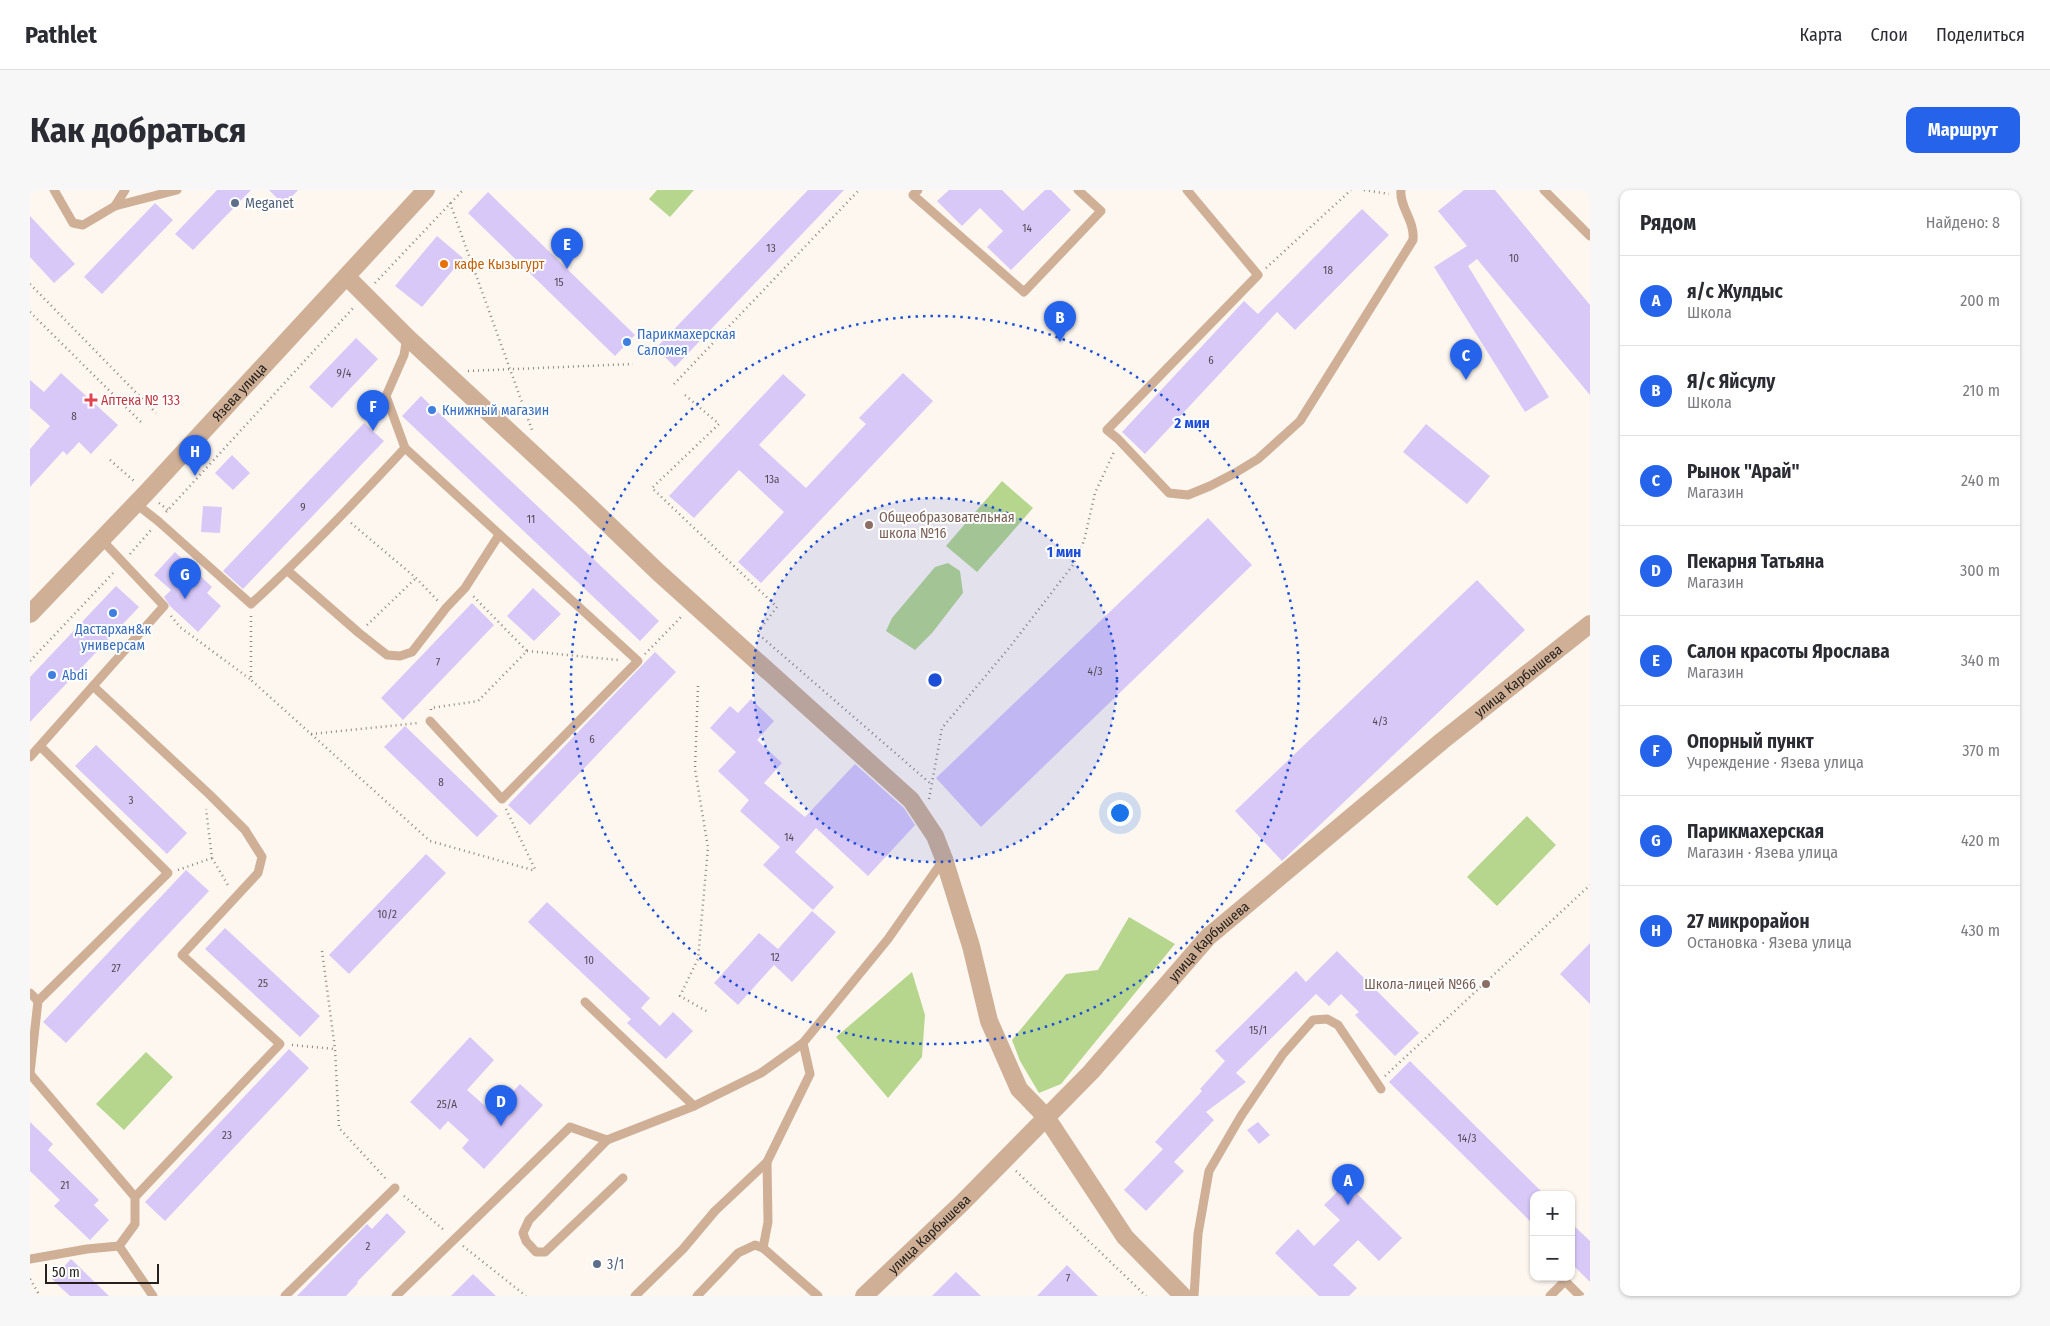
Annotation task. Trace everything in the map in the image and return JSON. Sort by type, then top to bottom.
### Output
[{"type":"street","name":"Язева улица","points":[[30,614],[347,277],[426,190]]},
{"type":"street","points":[[347,277],[407,336],[658,572],[911,800],[935,836],[944,859],[970,946],[988,1021],[1019,1089],[1046,1116],[1125,1237],[1183,1296]]},
{"type":"street","name":"улица Карбышева","points":[[864,1296],[961,1204],[1091,1072],[1208,937],[1435,747],[1590,624]]},
{"type":"lane","points":[[54,190],[73,222],[83,225],[115,206],[177,190]]},
{"type":"lane","points":[[115,206],[125,190]]},
{"type":"lane","points":[[918,190],[913,195],[1024,292],[1101,211],[1078,190]]},
{"type":"lane","points":[[1187,190],[1258,275],[1107,430],[1118,439],[1169,493],[1188,495],[1210,486],[1258,459],[1300,421],[1414,240],[1414,229],[1401,193]]},
{"type":"lane","points":[[1544,190],[1590,236]]},
{"type":"lane","points":[[407,336],[404,356],[386,396],[405,448],[638,661],[502,799],[430,722]]},
{"type":"lane","points":[[135,503],[158,521],[251,604],[288,571],[343,516],[405,448]]},
{"type":"lane","points":[[288,571],[387,655],[400,656],[412,652],[446,608],[466,588],[499,535]]},
{"type":"lane","points":[[30,757],[164,606],[101,539]]},
{"type":"lane","points":[[93,686],[245,830],[262,857],[258,873],[182,954],[280,1044],[135,1197]]},
{"type":"lane","points":[[30,1259],[86,1249],[119,1246],[135,1224],[135,1197],[30,1074],[38,1001],[168,873],[41,746]]},
{"type":"lane","points":[[623,1178],[545,1252],[536,1252],[526,1241],[523,1233],[528,1220],[607,1140],[694,1106],[761,1073],[803,1043],[888,939],[944,859]]},
{"type":"lane","points":[[30,993],[38,1001]]},
{"type":"lane","points":[[586,1002],[694,1106]]},
{"type":"lane","points":[[1194,1296],[1198,1234],[1208,1171],[1241,1116],[1283,1054],[1314,1020],[1327,1019],[1338,1024],[1379,1086]]},
{"type":"lane","points":[[635,1296],[683,1249],[716,1211],[767,1162],[810,1074],[803,1043]]},
{"type":"lane","points":[[396,1296],[570,1127],[607,1140]]},
{"type":"lane","points":[[763,1248],[768,1222],[767,1162]]},
{"type":"lane","points":[[285,1296],[395,1188]]},
{"type":"lane","points":[[697,1296],[738,1253],[755,1245],[763,1248],[818,1296]]},
{"type":"lane","points":[[119,1246],[153,1296]]},
{"type":"lane","points":[[1550,1296],[1565,1281],[1580,1296]]},
{"type":"path","points":[[457,190],[462,191]]},
{"type":"path","points":[[674,384],[860,190]]},
{"type":"path","points":[[1258,275],[1351,190]]},
{"type":"path","points":[[1364,190],[1401,193]]},
{"type":"path","points":[[30,661],[462,191]]},
{"type":"path","points":[[450,203],[534,435]]},
{"type":"path","points":[[30,284],[156,413]]},
{"type":"path","points":[[30,312],[143,424]]},
{"type":"path","points":[[446,372],[633,364]]},
{"type":"path","points":[[684,395],[719,424],[652,488],[777,607],[757,633],[931,784]]},
{"type":"path","points":[[926,823],[931,784],[942,728],[1009,648],[1073,565],[1084,541],[1095,493],[1107,469],[1118,439]]},
{"type":"path","points":[[343,516],[416,578],[446,608]]},
{"type":"path","points":[[359,633],[416,578]]},
{"type":"path","points":[[466,588],[527,652],[638,661],[683,616],[676,609]]},
{"type":"path","points":[[251,604],[251,680]]},
{"type":"path","points":[[164,606],[180,627],[251,680],[430,841],[536,871],[502,799]]},
{"type":"path","points":[[311,734],[430,722],[431,708],[478,701],[527,652]]},
{"type":"path","points":[[698,686],[695,769],[708,848],[698,959],[680,996],[708,1012]]},
{"type":"path","points":[[204,790],[212,858],[236,898]]},
{"type":"path","points":[[168,873],[212,858]]},
{"type":"path","points":[[1379,1086],[1590,885]]},
{"type":"path","points":[[322,951],[335,1049],[339,1128],[395,1188],[454,1239],[526,1296]]},
{"type":"path","points":[[280,1044],[335,1049]]},
{"type":"path","points":[[1004,1160],[1146,1296]]},
{"type":"path","points":[[30,1279],[40,1296]]},
{"type":"green space","points":[[657,190],[694,190],[670,217],[649,199]]},
{"type":"green space","points":[[1002,481],[1033,508],[977,572],[946,546]]},
{"type":"green space","points":[[948,563],[960,571],[963,593],[932,633],[915,650],[886,631],[892,618],[935,567]]},
{"type":"green space","points":[[1527,816],[1556,845],[1497,906],[1467,877]]},
{"type":"green space","points":[[1129,917],[1175,944],[1061,1084],[1039,1093],[1020,1061],[1012,1040],[1066,974],[1098,970]]},
{"type":"green space","points":[[912,972],[925,1015],[922,1057],[888,1098],[836,1037]]},
{"type":"green space","points":[[146,1052],[173,1077],[124,1130],[96,1104]]},
{"type":"building","points":[[217,190],[251,190],[193,250],[175,234]]},
{"type":"building","points":[[269,190],[298,190],[284,205]]},
{"type":"building","points":[[808,190],[844,190],[675,367],[656,348]]},
{"type":"building","points":[[949,190],[1002,190],[1023,211],[1045,190],[1051,190],[1071,210],[1011,270],[987,247],[1003,231],[980,208],[962,226],[937,201]]},
{"type":"building","points":[[1464,190],[1495,190],[1590,305],[1590,395],[1477,259],[1468,266],[1549,397],[1525,412],[1434,267],[1467,246],[1438,211]]},
{"type":"building","points":[[488,192],[635,335],[615,356],[468,213]]},
{"type":"building","points":[[155,203],[173,220],[102,294],[84,277]]},
{"type":"building","points":[[1362,209],[1389,235],[1295,330],[1277,312],[1145,454],[1122,432],[1244,301],[1258,314]]},
{"type":"building","points":[[30,216],[75,264],[54,283],[30,257]]},
{"type":"building","points":[[437,236],[463,258],[422,307],[395,286]]},
{"type":"building","points":[[356,338],[378,359],[332,408],[309,387]]},
{"type":"building","points":[[61,373],[118,425],[91,454],[79,442],[67,455],[63,451],[30,487],[30,449],[50,426],[30,408],[30,380],[44,392]]},
{"type":"building","name":"Общеобразовательная школа №16","points":[[903,373],[933,401],[761,583],[738,562],[784,512],[739,470],[694,518],[669,496],[783,374],[806,395],[759,445],[806,488],[866,424],[859,418]]},
{"type":"building","points":[[421,396],[659,621],[640,641],[402,416]]},
{"type":"building","points":[[364,423],[384,441],[243,589],[223,571]]},
{"type":"building","points":[[1426,424],[1490,476],[1467,504],[1403,452]]},
{"type":"building","points":[[232,455],[250,473],[233,490],[215,473]]},
{"type":"building","points":[[203,506],[222,507],[220,533],[201,532]]},
{"type":"building","points":[[1208,518],[1252,565],[981,827],[936,778]]},
{"type":"building","points":[[175,552],[212,587],[207,593],[221,606],[198,632],[170,606],[164,597],[171,590],[154,575]]},
{"type":"building","points":[[1477,580],[1525,630],[1282,861],[1235,811]]},
{"type":"building","points":[[116,586],[139,607],[30,722],[30,677]]},
{"type":"building","points":[[533,588],[561,614],[534,641],[507,616]]},
{"type":"building","points":[[472,603],[494,625],[403,720],[381,698]]},
{"type":"building","points":[[655,652],[676,672],[530,825],[508,805]]},
{"type":"building","points":[[751,699],[774,721],[757,740],[782,763],[764,783],[805,817],[855,764],[904,808],[915,825],[868,876],[816,828],[795,852],[834,887],[813,910],[763,865],[780,847],[740,811],[749,800],[718,771],[736,752],[710,728],[730,706],[738,713]]},
{"type":"building","points":[[405,726],[498,816],[477,837],[384,747]]},
{"type":"building","points":[[96,745],[187,833],[167,854],[75,766]]},
{"type":"building","points":[[426,854],[446,873],[349,974],[329,955]]},
{"type":"building","points":[[186,870],[209,891],[66,1043],[43,1022]]},
{"type":"building","points":[[547,902],[650,998],[641,1008],[660,1026],[673,1012],[693,1031],[666,1059],[627,1023],[631,1019],[528,922]]},
{"type":"building","points":[[812,911],[836,932],[792,982],[774,965],[738,1005],[714,983],[759,933],[778,949]]},
{"type":"building","points":[[225,928],[320,1016],[300,1037],[205,949]]},
{"type":"building","points":[[1590,943],[1590,1004],[1560,974]]},
{"type":"building","points":[[1337,951],[1419,1033],[1395,1056],[1355,1015],[1359,1012],[1341,994],[1329,1006],[1316,994],[1236,1073],[1246,1082],[1206,1112],[1214,1120],[1174,1162],[1184,1171],[1146,1211],[1124,1190],[1163,1149],[1155,1142],[1202,1091],[1200,1089],[1225,1061],[1215,1051],[1296,971],[1306,982]]},
{"type":"building","points":[[470,1037],[494,1060],[467,1090],[493,1113],[520,1084],[543,1105],[484,1169],[462,1148],[469,1140],[448,1121],[440,1130],[410,1102]]},
{"type":"building","points":[[289,1049],[309,1068],[165,1221],[145,1202]]},
{"type":"building","points":[[1410,1061],[1541,1191],[1530,1191],[1530,1221],[1389,1082]]},
{"type":"building","points":[[30,1122],[53,1144],[48,1150],[99,1200],[94,1205],[109,1220],[90,1240],[54,1206],[60,1200],[30,1171]]},
{"type":"building","points":[[1258,1122],[1270,1135],[1259,1144],[1247,1130]]},
{"type":"building","points":[[1346,1183],[1402,1238],[1379,1261],[1358,1240],[1333,1265],[1357,1288],[1349,1296],[1319,1296],[1275,1253],[1298,1229],[1314,1246],[1340,1220],[1324,1205]]},
{"type":"building","points":[[387,1213],[406,1232],[357,1282],[346,1296],[297,1296],[367,1224],[372,1229]]},
{"type":"building","points":[[1575,1227],[1590,1241],[1590,1282],[1575,1267]]},
{"type":"building","points":[[71,1259],[109,1296],[70,1296],[59,1286],[52,1279]]},
{"type":"building","points":[[1067,1265],[1098,1296],[1037,1296]]},
{"type":"building","points":[[956,1272],[981,1296],[932,1296]]},
{"type":"building","points":[[473,1274],[496,1296],[451,1296]]},
{"type":"place","name":"Meganet","points":[[235,203]]},
{"type":"place","name":"кафе Кызыгурт","points":[[444,264]]},
{"type":"place","name":"Салон красоты Ярослава","points":[[567,269]]},
{"type":"place","name":"Парикмахерская Саломея","points":[[627,342]]},
{"type":"place","name":"Я/c Яйсулу","points":[[1060,342]]},
{"type":"place","name":"Рынок \"Арай\"","points":[[1466,380]]},
{"type":"place","name":"Аптека № 133","points":[[91,400]]},
{"type":"place","name":"Книжный магазин","points":[[432,410]]},
{"type":"place","name":"Опорный пункт","points":[[373,431]]},
{"type":"place","name":"27 микрорайон","points":[[195,476]]},
{"type":"place","name":"Общеобразовательная школа №16","points":[[869,525]]},
{"type":"place","name":"Парикмахерская","points":[[185,599]]},
{"type":"place","name":"Дастархан&к универсам","points":[[113,613]]},
{"type":"place","name":"Abdi","points":[[52,675]]},
{"type":"place","name":"Школа-лицей №66","points":[[1486,984]]},
{"type":"place","name":"Пекарня Татьяна","points":[[501,1126]]},
{"type":"place","name":"я/c Жулдыс","points":[[1348,1205]]},
{"type":"place","name":"3/1","points":[[597,1264]]}]
